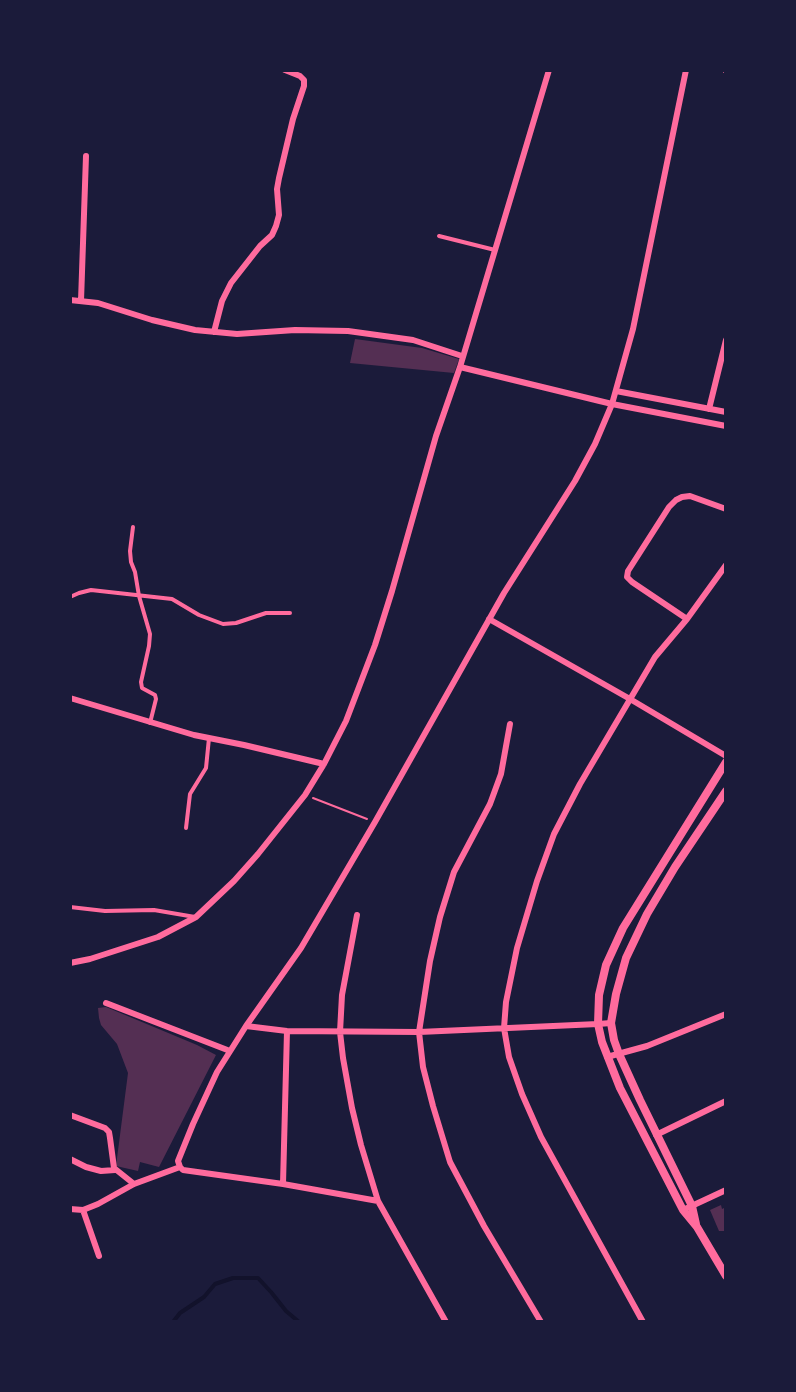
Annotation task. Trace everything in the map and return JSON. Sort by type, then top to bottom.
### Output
[{"type":"street","points":[[214,332],[222,301],[231,283],[260,246],[272,235],[279,215],[277,189],[279,178],[293,119],[304,86],[304,80],[300,76],[285,70]]},
{"type":"street","points":[[70,963],[90,959],[158,937],[196,917],[234,881],[258,854],[305,795],[324,764],[346,721],[375,645],[436,436],[460,367],[549,70]]},
{"type":"street","points":[[378,1202],[283,1184],[183,1170],[178,1161],[216,1072],[301,948],[504,593],[575,481],[595,444],[612,404],[638,308],[686,70]]},
{"type":"street","points":[[81,301],[86,156]]},
{"type":"street","points":[[70,300],[98,303],[163,323],[195,330],[237,334],[295,330],[348,331],[413,340],[462,356]]},
{"type":"street","points":[[709,409],[726,339]]},
{"type":"street","points":[[460,367],[612,404],[726,426]]},
{"type":"street","points":[[616,391],[726,412]]},
{"type":"street","points":[[687,619],[632,582],[627,577],[628,571],[669,507],[676,500],[690,496],[726,509]]},
{"type":"street","points":[[643,1322],[540,1137],[512,1066],[504,1028],[506,1002],[517,948],[554,834],[580,783],[655,657],[687,619],[726,566]]},
{"type":"street","points":[[489,619],[726,756]]},
{"type":"street","points":[[70,698],[150,723],[324,764]]},
{"type":"street","points":[[510,724],[501,774],[490,804],[454,872],[440,916],[430,961],[419,1032],[423,1067],[432,1106],[450,1162],[484,1226],[541,1322]]},
{"type":"street","points":[[688,1208],[620,1088],[607,1057],[598,1024],[599,995],[606,965],[623,928],[726,762]]},
{"type":"street","points":[[726,791],[675,867],[647,915],[626,958],[611,1023],[619,1054],[688,1208],[726,1276]]},
{"type":"street","points":[[357,915],[342,995],[340,1032],[352,1108],[378,1202],[446,1322]]},
{"type":"street","points":[[106,1003],[230,1051]]},
{"type":"street","points":[[607,1057],[647,1046],[726,1014]]},
{"type":"street","points":[[246,1026],[287,1031],[419,1032],[611,1023]]},
{"type":"street","points":[[283,1184],[287,1031]]},
{"type":"street","points":[[656,1135],[726,1101]]},
{"type":"street","points":[[70,1115],[105,1128],[111,1138],[112,1163],[116,1170],[134,1184]]},
{"type":"street","points":[[70,1159],[101,1171],[116,1170]]},
{"type":"street","points":[[70,1209],[83,1210],[134,1184],[180,1167]]},
{"type":"street","points":[[688,1208],[726,1190]]},
{"type":"street","points":[[83,1210],[99,1256]]},
{"type":"lane","points":[[439,236],[495,250]]},
{"type":"lane","points":[[133,527],[131,562],[150,634],[141,682],[142,688],[155,695],[150,723]]},
{"type":"lane","points":[[70,597],[91,590],[172,599],[199,615],[224,624],[236,623],[266,613],[290,613]]},
{"type":"lane","points":[[186,828],[190,794],[192,787],[206,768],[209,738]]},
{"type":"lane","points":[[70,907],[105,911],[154,910],[196,917]]},
{"type":"path","points":[[305,795],[375,822]]},
{"type":"building","points":[[355,339],[422,348],[459,359],[454,373],[350,363]]},
{"type":"building","points":[[106,1007],[216,1055],[159,1167],[140,1162],[138,1171],[116,1166],[128,1073],[117,1044],[101,1025],[98,1008]]},
{"type":"building","points":[[721,1205],[722,1209],[726,1207],[726,1231],[719,1231],[710,1210]]},
{"type":"waterway","points":[[173,1322],[180,1313],[204,1297],[215,1284],[233,1278],[258,1278],[286,1311],[299,1322]]}]
